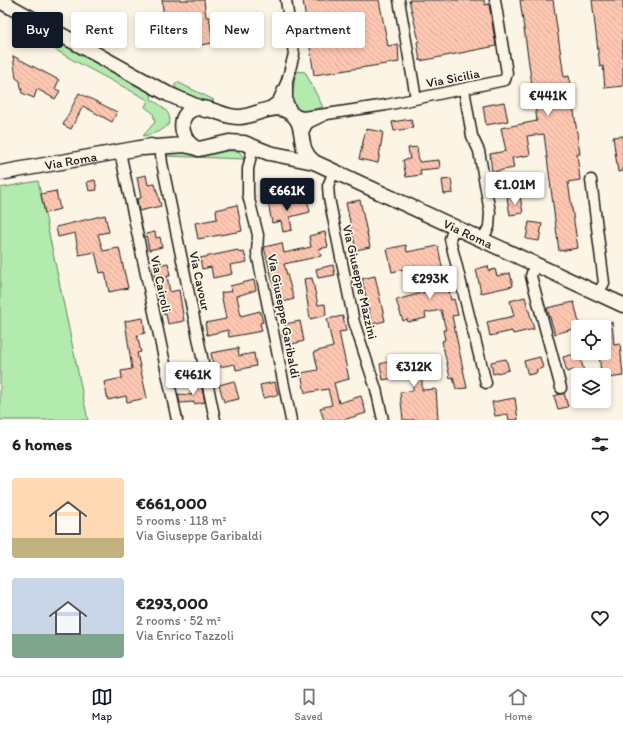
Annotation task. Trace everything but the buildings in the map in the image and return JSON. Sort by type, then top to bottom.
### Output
[{"type":"main road","points":[[0,1],[168,94],[205,110]]},
{"type":"main road","points":[[168,94],[180,113],[184,136],[188,144],[194,148]]},
{"type":"main road","name":"Via Roma","points":[[143,148],[169,140],[182,128],[183,120],[190,111],[199,108],[238,117],[274,108],[282,108],[293,114]]},
{"type":"main road","points":[[293,114],[300,123],[301,135],[306,154],[314,162]]},
{"type":"main road","points":[[273,154],[288,154],[294,149],[301,135]]},
{"type":"main road","name":"Via Roma","points":[[0,173],[160,146],[184,145],[194,148],[204,148],[229,142],[253,146],[273,154],[314,162],[623,305]]},
{"type":"street","points":[[262,112],[278,101],[287,81],[294,54],[286,0]]},
{"type":"street","points":[[400,0],[416,98]]},
{"type":"street","name":"Via Sicilia","points":[[293,114],[302,117],[326,114],[505,80],[507,72],[495,0]]},
{"type":"street","points":[[287,81],[287,101],[293,114]]},
{"type":"street","points":[[464,89],[472,136],[479,151],[490,212],[489,227],[482,240]]},
{"type":"street","name":"Via Sicilia","points":[[301,135],[308,123],[326,114]]},
{"type":"street","name":"Via Cavour","points":[[160,146],[162,163],[215,420]]},
{"type":"street","name":"Via Giuseppe Garibaldi","points":[[253,146],[248,169],[248,195],[258,235],[257,253],[291,420]]},
{"type":"street","name":"Via Cairoli","points":[[120,152],[177,420]]},
{"type":"street","name":"Via Giuseppe Mazzini","points":[[334,171],[328,186],[329,198],[356,327],[376,388],[382,420]]},
{"type":"street","points":[[591,180],[604,284],[598,294]]},
{"type":"street","points":[[454,227],[450,239],[486,383]]},
{"type":"street","points":[[535,264],[531,276],[561,388]]},
{"type":"green space","points":[[63,44],[152,92],[151,99],[166,111],[170,122],[161,130],[143,136],[155,122],[153,113],[145,107],[148,100],[52,48],[63,48]]},
{"type":"green space","points":[[296,71],[305,72],[323,107],[304,112],[295,108],[292,96]]},
{"type":"green space","points":[[177,82],[214,100],[210,102],[199,101],[174,87]]},
{"type":"green space","points":[[181,150],[190,154],[204,156],[222,152],[238,151],[244,159],[165,156],[165,153]]},
{"type":"green space","points":[[38,181],[88,420],[0,420],[0,188]]}]
